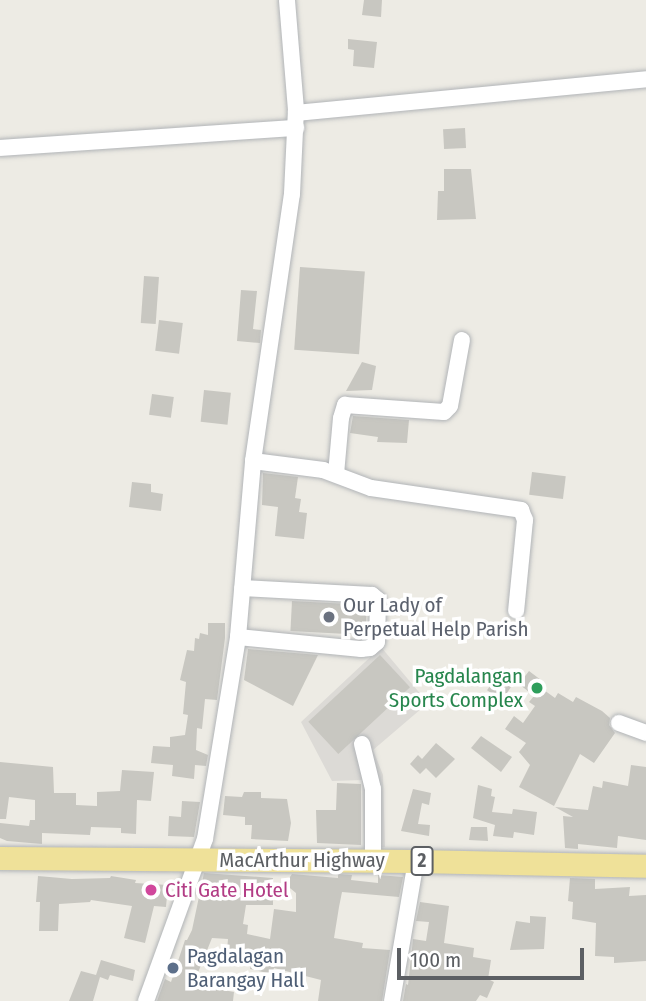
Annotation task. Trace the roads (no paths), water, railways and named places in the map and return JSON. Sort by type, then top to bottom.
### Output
[{"type":"highway","name":"MacArthur Highway","points":[[0,858],[415,860],[646,866]]},
{"type":"street","points":[[146,1001],[198,860],[208,823],[239,637],[253,461],[292,194],[296,120],[287,0]]},
{"type":"street","points":[[0,148],[296,120],[646,79]]},
{"type":"street","points":[[336,474],[341,418],[345,405],[444,412],[450,407],[462,340]]},
{"type":"street","points":[[253,461],[323,470],[370,488],[521,510],[525,520],[516,611]]},
{"type":"street","points":[[239,637],[360,649],[370,649],[377,642],[378,600],[372,595],[242,588]]},
{"type":"street","points":[[619,723],[646,733]]},
{"type":"street","points":[[362,744],[373,789],[373,860]]},
{"type":"street","points":[[392,1001],[415,860]]},
{"type":"place","name":"Our Lady of Perpetual Help Parish","points":[[329,617]]},
{"type":"place","name":"Pagdalangan Sports Complex","points":[[537,688]]},
{"type":"place","name":"Citi Gate Hotel","points":[[151,890]]},
{"type":"place","name":"Pagdalagan Barangay Hall","points":[[173,968]]}]
